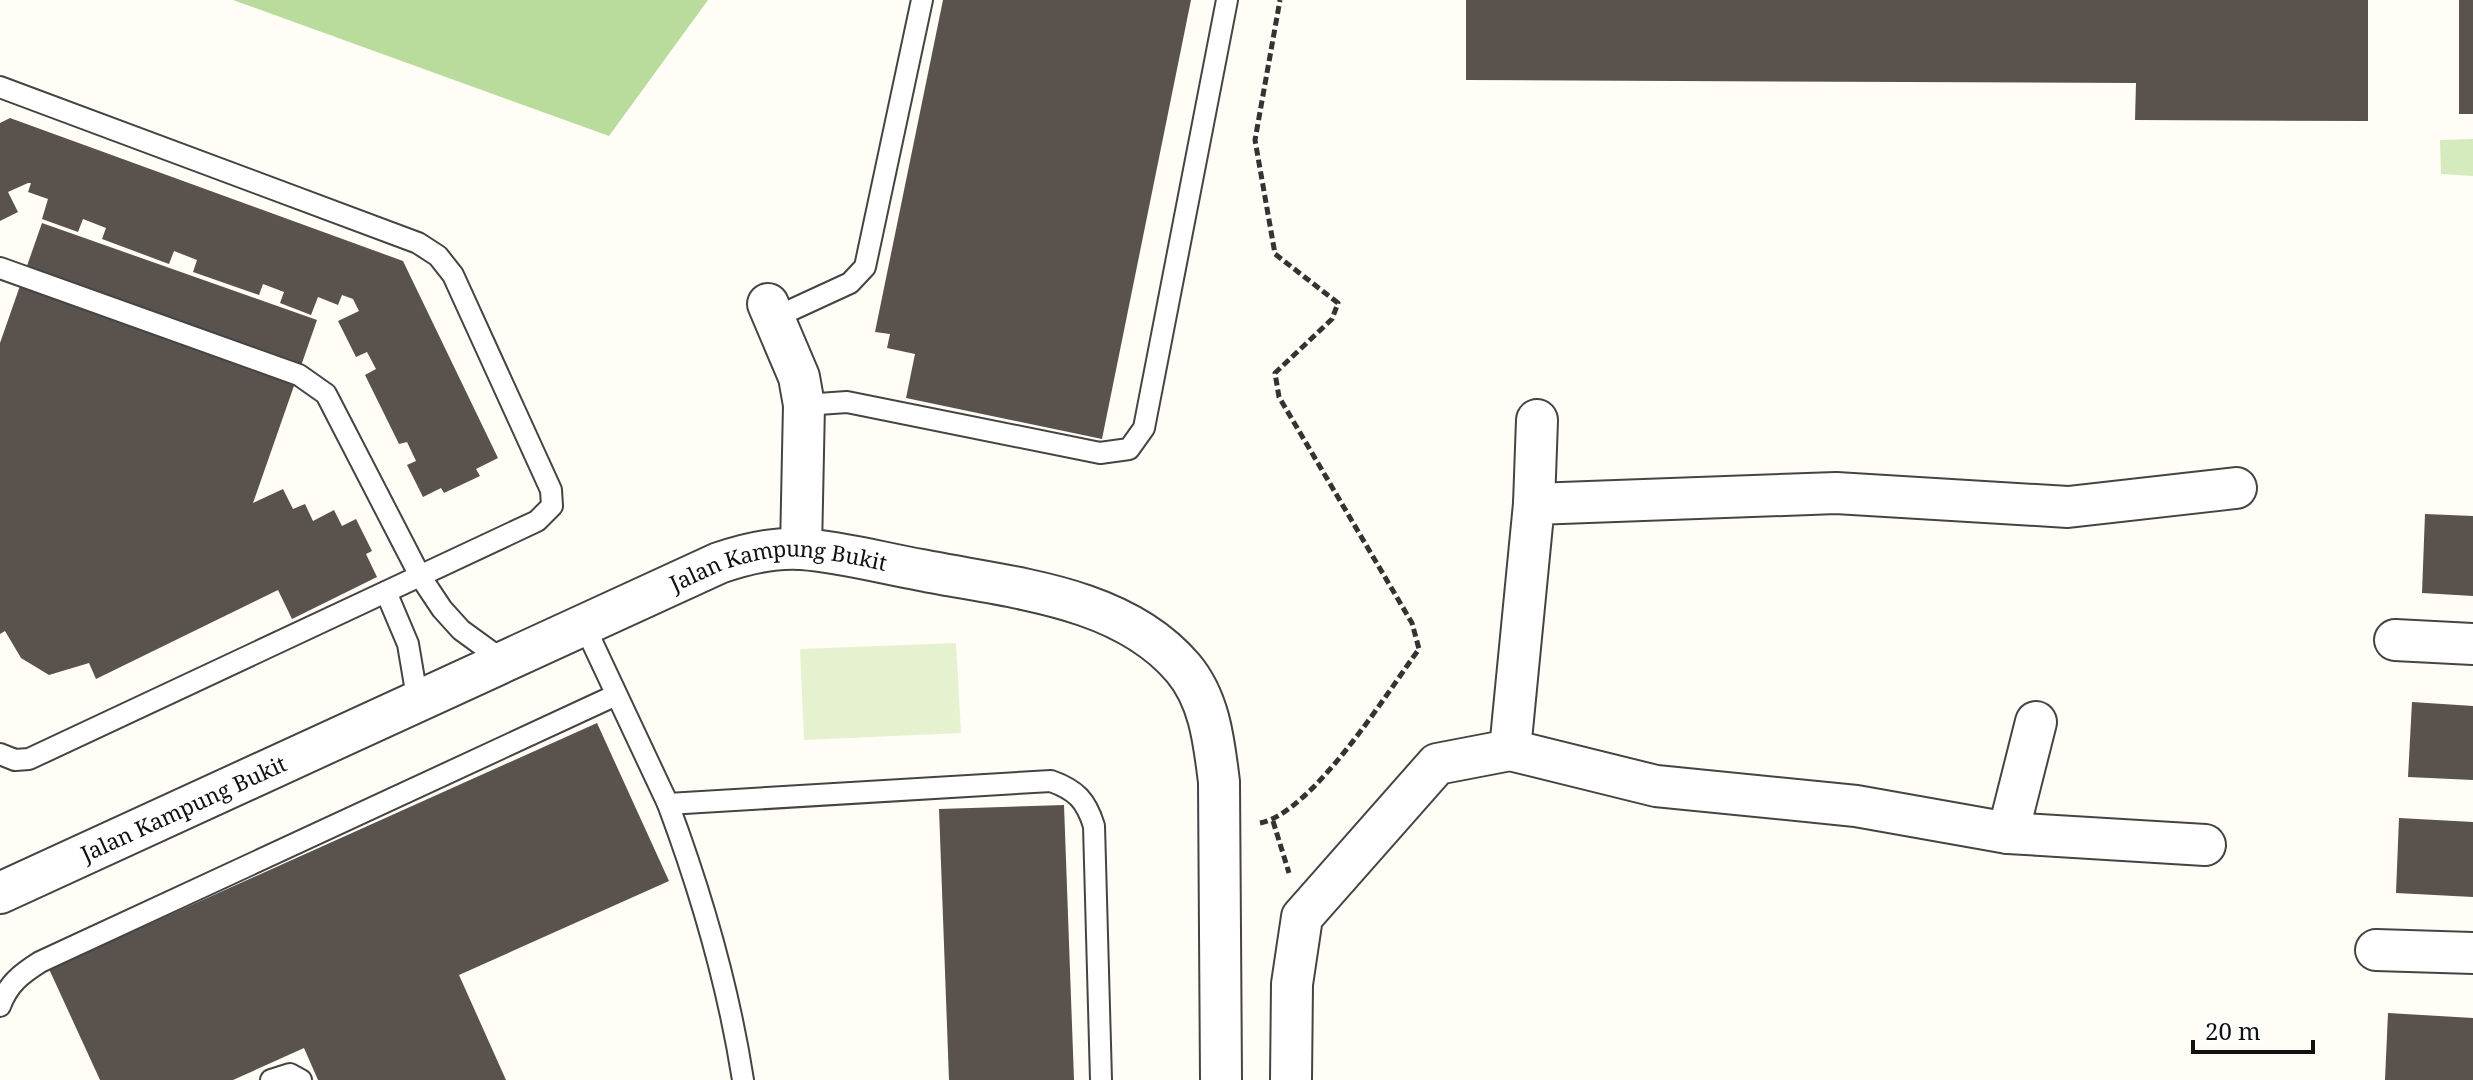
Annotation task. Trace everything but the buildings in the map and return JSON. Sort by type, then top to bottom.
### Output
[{"type":"street","points":[[771,311],[799,377],[804,405],[801,549]]},
{"type":"street","points":[[1510,750],[1534,504],[1537,420]]},
{"type":"street","points":[[1534,504],[1836,493],[1950,503],[2068,507],[2236,488]]},
{"type":"street","name":"Jalan Kampung Bukit","points":[[0,893],[732,558],[801,549],[1050,595],[1115,618],[1151,638],[1184,669],[1202,698],[1214,736],[1220,831],[1221,1080]]},
{"type":"street","points":[[2395,640],[2473,644]]},
{"type":"street","points":[[2008,833],[2036,722]]},
{"type":"street","points":[[1291,1080],[1292,984],[1302,917],[1437,764],[1510,750],[1656,786],[1856,806],[2008,833],[2205,845]]},
{"type":"street","points":[[2376,950],[2473,953]]},
{"type":"lane","points":[[771,311],[850,283],[865,267],[922,0]]},
{"type":"lane","points":[[804,405],[847,402],[1100,453],[1129,449],[1144,428],[1227,0]]},
{"type":"lane","points":[[0,87],[418,243],[438,256],[453,275],[545,475],[551,490],[552,506],[537,521],[29,759],[15,760],[0,754]]},
{"type":"lane","points":[[0,268],[299,375],[326,394],[420,576],[461,630],[505,662]]},
{"type":"lane","points":[[386,592],[408,644],[418,703]]},
{"type":"lane","points":[[584,625],[668,804],[699,886],[723,968],[743,1080]]},
{"type":"lane","points":[[0,1006],[6,990],[19,975],[40,962],[616,695]]},
{"type":"lane","points":[[668,804],[1051,781],[1072,788],[1088,804],[1094,826],[1101,1080]]},
{"type":"lane","points":[[271,1080],[290,1074],[301,1080]]},
{"type":"path","points":[[1220,831],[1273,821],[1300,801],[1339,758],[1419,649],[1412,623],[1279,397],[1275,373],[1332,319],[1338,303],[1275,254],[1255,140],[1280,0]]},
{"type":"green space","points":[[233,0],[708,0],[609,136]]},
{"type":"green space","points":[[2473,139],[2473,176],[2441,174],[2440,140]]},
{"type":"green space","points":[[956,643],[961,733],[804,740],[800,649]]}]
